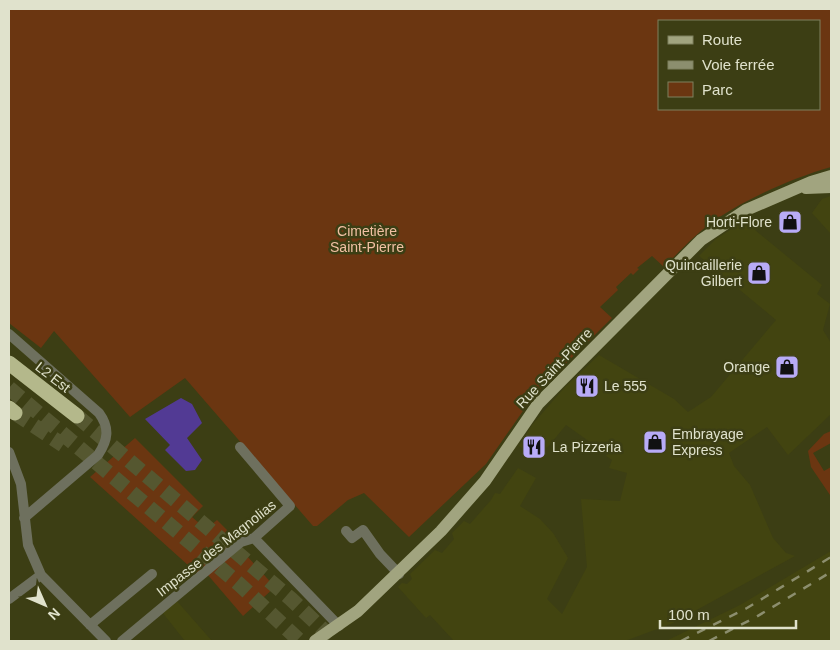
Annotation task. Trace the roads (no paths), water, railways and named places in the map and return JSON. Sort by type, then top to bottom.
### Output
[{"type":"highway","points":[[9,356],[41,388]]},
{"type":"highway","name":"L2 Est","points":[[9,363],[77,416]]},
{"type":"main road","name":"Rue Saint-Pierre","points":[[315,641],[339,626],[399,574],[475,494],[538,404],[701,240],[745,211],[831,176]]},
{"type":"main road","name":"Rue Saint-Pierre","points":[[798,188],[831,186]]},
{"type":"street","points":[[9,334],[99,413],[106,422],[107,433],[98,455],[24,518]]},
{"type":"street","name":"Impasse des Magnolias","points":[[122,641],[240,542],[254,538],[290,506],[240,447]]},
{"type":"street","points":[[9,452],[20,484],[28,545],[41,575],[106,641]]},
{"type":"street","points":[[346,531],[352,538],[366,528],[399,574]]},
{"type":"street","points":[[254,538],[339,626]]},
{"type":"street","points":[[90,626],[152,574]]},
{"type":"street","points":[[9,599],[41,575]]},
{"type":"tunnel","points":[[9,388],[239,584],[300,641]]},
{"type":"tunnel","points":[[15,413],[63,445]]},
{"type":"tunnel","points":[[77,416],[291,599],[335,641]]},
{"type":"railway","points":[[681,641],[747,608],[831,557]]},
{"type":"railway","points":[[709,641],[756,617],[831,572]]},
{"type":"place","name":"Horti-Flore","points":[[790,222]]},
{"type":"place","name":"Quincaillerie Gilbert","points":[[759,273]]},
{"type":"place","name":"Orange","points":[[787,367]]},
{"type":"place","name":"Le 555","points":[[587,386]]},
{"type":"place","name":"Embrayage Express","points":[[655,442]]},
{"type":"place","name":"La Pizzeria","points":[[534,447]]},
{"type":"park label","name":"Cimetière Saint-Pierre","points":[[367,240]]}]
